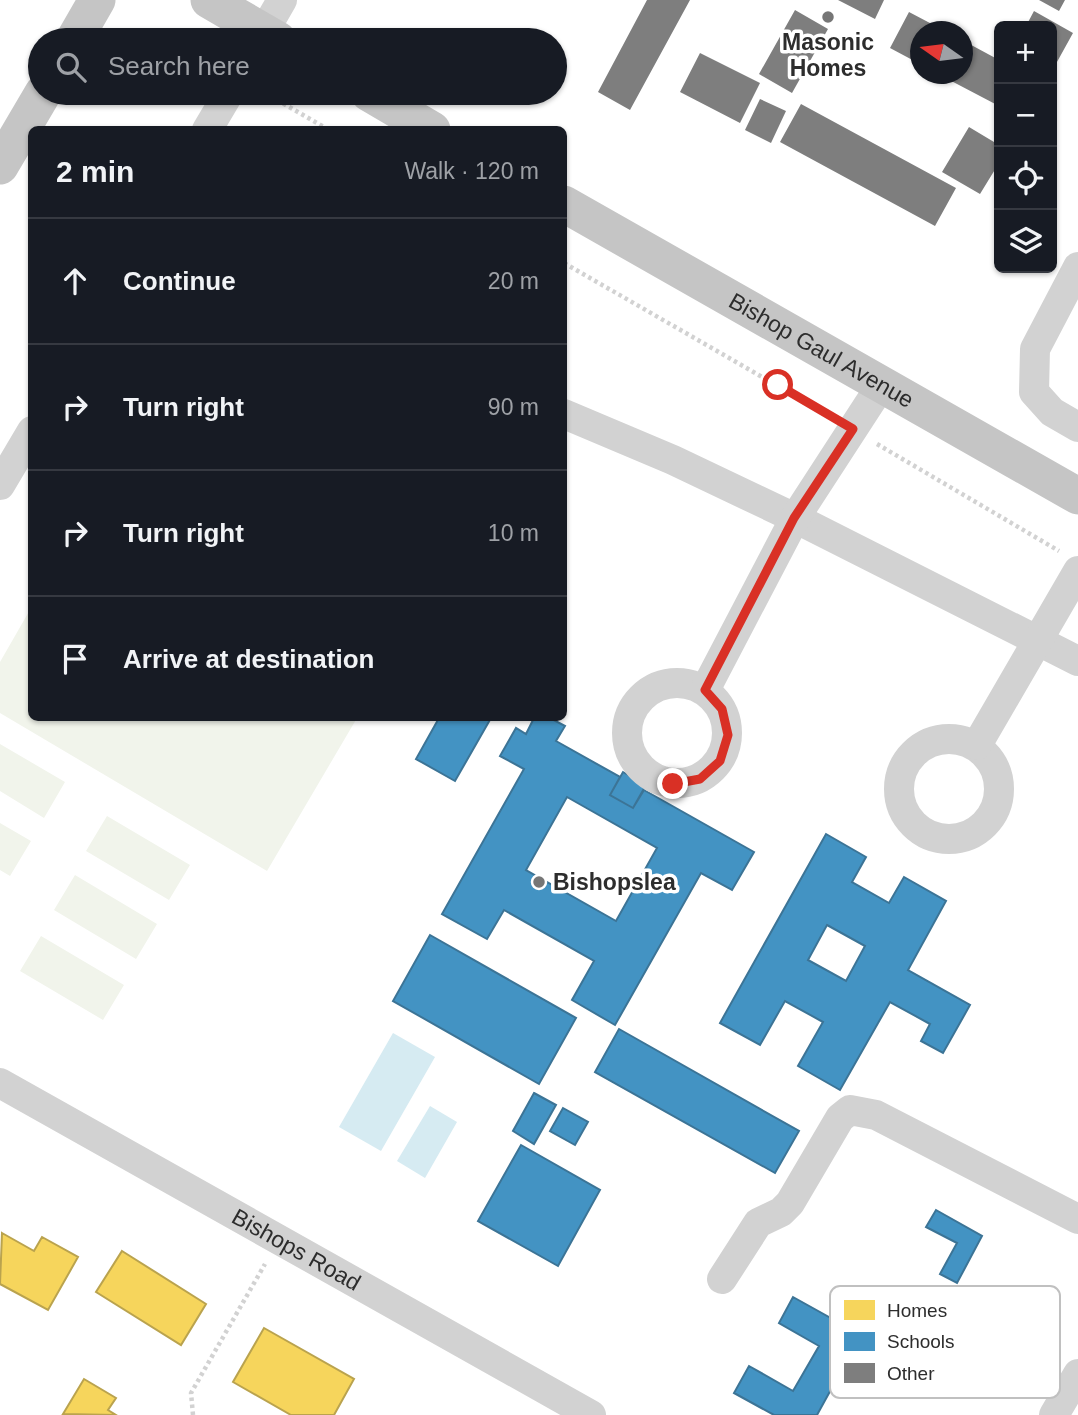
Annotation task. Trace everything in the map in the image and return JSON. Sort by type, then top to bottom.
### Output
[{"type":"main road","points":[[81,28],[97,0]]},
{"type":"main road","points":[[209,0],[252,28]]},
{"type":"main road","points":[[0,166],[36,105]]},
{"type":"main road","points":[[389,105],[425,126]]},
{"type":"main road","name":"Bishop Gaul Avenue","points":[[567,206],[1078,496]]},
{"type":"street","points":[[271,28],[282,0]]},
{"type":"street","points":[[209,126],[222,105]]},
{"type":"street","points":[[1078,267],[1035,349],[1034,392],[1052,412],[1078,427]]},
{"type":"street","points":[[705,690],[794,518],[882,384]]},
{"type":"street","points":[[567,415],[673,460],[794,518],[1039,638],[1078,661]]},
{"type":"street","points":[[0,485],[28,438]]},
{"type":"street","points":[[977,746],[1039,638],[1072,563]]},
{"type":"street","name":"Bishops Road","points":[[0,1083],[591,1415]]},
{"type":"street","points":[[723,1279],[758,1223],[781,1212],[790,1203],[839,1118],[850,1110],[876,1115],[1078,1219]]},
{"type":"street","points":[[1054,1415],[1078,1374]]},
{"type":"path","points":[[286,105],[322,126]]},
{"type":"path","points":[[567,265],[853,429],[1072,563]]},
{"type":"path","points":[[193,1415],[191,1392],[279,1240]]},
{"type":"shaded area","points":[[28,613],[28,721],[355,721],[267,871],[0,713],[0,662]]},
{"type":"shaded area","points":[[0,744],[65,782],[44,818],[0,791]]},
{"type":"shaded area","points":[[107,816],[190,865],[169,900],[86,851]]},
{"type":"shaded area","points":[[0,823],[31,841],[10,876],[0,870]]},
{"type":"shaded area","points":[[75,875],[157,924],[136,959],[54,910]]},
{"type":"shaded area","points":[[41,936],[124,985],[103,1020],[20,971]]},
{"type":"shaded area","points":[[393,1033],[435,1057],[381,1151],[339,1127]]},
{"type":"shaded area","points":[[430,1106],[457,1122],[425,1178],[397,1161]]},
{"type":"building: Homes","points":[[2,1233],[34,1251],[42,1237],[78,1257],[48,1310],[0,1284]]},
{"type":"building: Homes","points":[[122,1251],[206,1304],[181,1345],[96,1292]]},
{"type":"building: Homes","points":[[264,1328],[354,1379],[334,1415],[291,1415],[233,1382]]},
{"type":"building: Homes","points":[[84,1379],[116,1398],[108,1410],[116,1415],[63,1414]]},
{"type":"building: Schools","points":[[437,721],[489,721],[455,781],[416,759]]},
{"type":"building: Schools","points":[[532,721],[556,721],[565,726],[556,741],[620,777],[610,795],[633,808],[644,790],[754,852],[732,890],[701,873],[615,1025],[572,1000],[594,961],[504,910],[487,939],[442,914],[524,769],[500,756],[516,728],[526,734]],"holes":[[[567,797],[657,848],[616,921],[526,870]]]},
{"type":"building: Schools","points":[[623,772],[646,785],[633,808],[610,795]]},
{"type":"building: Schools","points":[[826,834],[866,857],[852,882],[889,903],[904,877],[946,901],[908,970],[970,1005],[943,1053],[921,1041],[930,1024],[890,1002],[840,1090],[798,1066],[823,1022],[785,1001],[760,1045],[720,1023]],"holes":[[[827,925],[865,946],[846,981],[808,960]]]},
{"type":"building: Schools","points":[[430,935],[576,1018],[539,1084],[393,1001]]},
{"type":"building: Schools","points":[[619,1029],[799,1131],[775,1173],[595,1072]]},
{"type":"building: Schools","points":[[534,1093],[556,1105],[534,1144],[513,1131]]},
{"type":"building: Schools","points":[[563,1108],[588,1122],[575,1145],[550,1131]]},
{"type":"building: Schools","points":[[521,1145],[600,1190],[558,1266],[478,1221]]},
{"type":"building: Schools","points":[[936,1210],[982,1236],[957,1283],[940,1274],[957,1243],[926,1227]]},
{"type":"building: Schools","points":[[793,1297],[830,1318],[830,1391],[817,1415],[774,1415],[734,1393],[749,1366],[793,1391],[819,1346],[779,1323]]},
{"type":"building: Other","points":[[647,0],[690,0],[630,110],[598,92]]},
{"type":"building: Other","points":[[838,0],[884,0],[875,19]]},
{"type":"building: Other","points":[[1039,0],[1065,0],[1059,11]]},
{"type":"building: Other","points":[[795,10],[828,29],[792,93],[759,74]]},
{"type":"building: Other","points":[[1034,11],[1052,21],[1029,21]]},
{"type":"building: Other","points":[[909,12],[926,21],[910,21],[910,59],[890,48]]},
{"type":"building: Other","points":[[1057,24],[1073,33],[1057,62]]},
{"type":"building: Other","points":[[973,46],[994,57],[994,103],[957,84],[973,84]]},
{"type":"building: Other","points":[[700,53],[760,83],[740,123],[680,92]]},
{"type":"building: Other","points":[[760,99],[786,111],[771,143],[745,130]]},
{"type":"building: Other","points":[[801,104],[956,188],[935,226],[780,142]]},
{"type":"building: Other","points":[[969,127],[994,142],[994,171],[980,194],[942,172]]},
{"type":"place","name":"Masonic Homes","points":[[828,17]]},
{"type":"place","name":"Bishopslea","points":[[539,882]]},
{"type":"route","points":[[673,784],[700,779],[720,761],[728,735],[722,709],[705,690],[794,518],[853,429],[778,385]]}]
